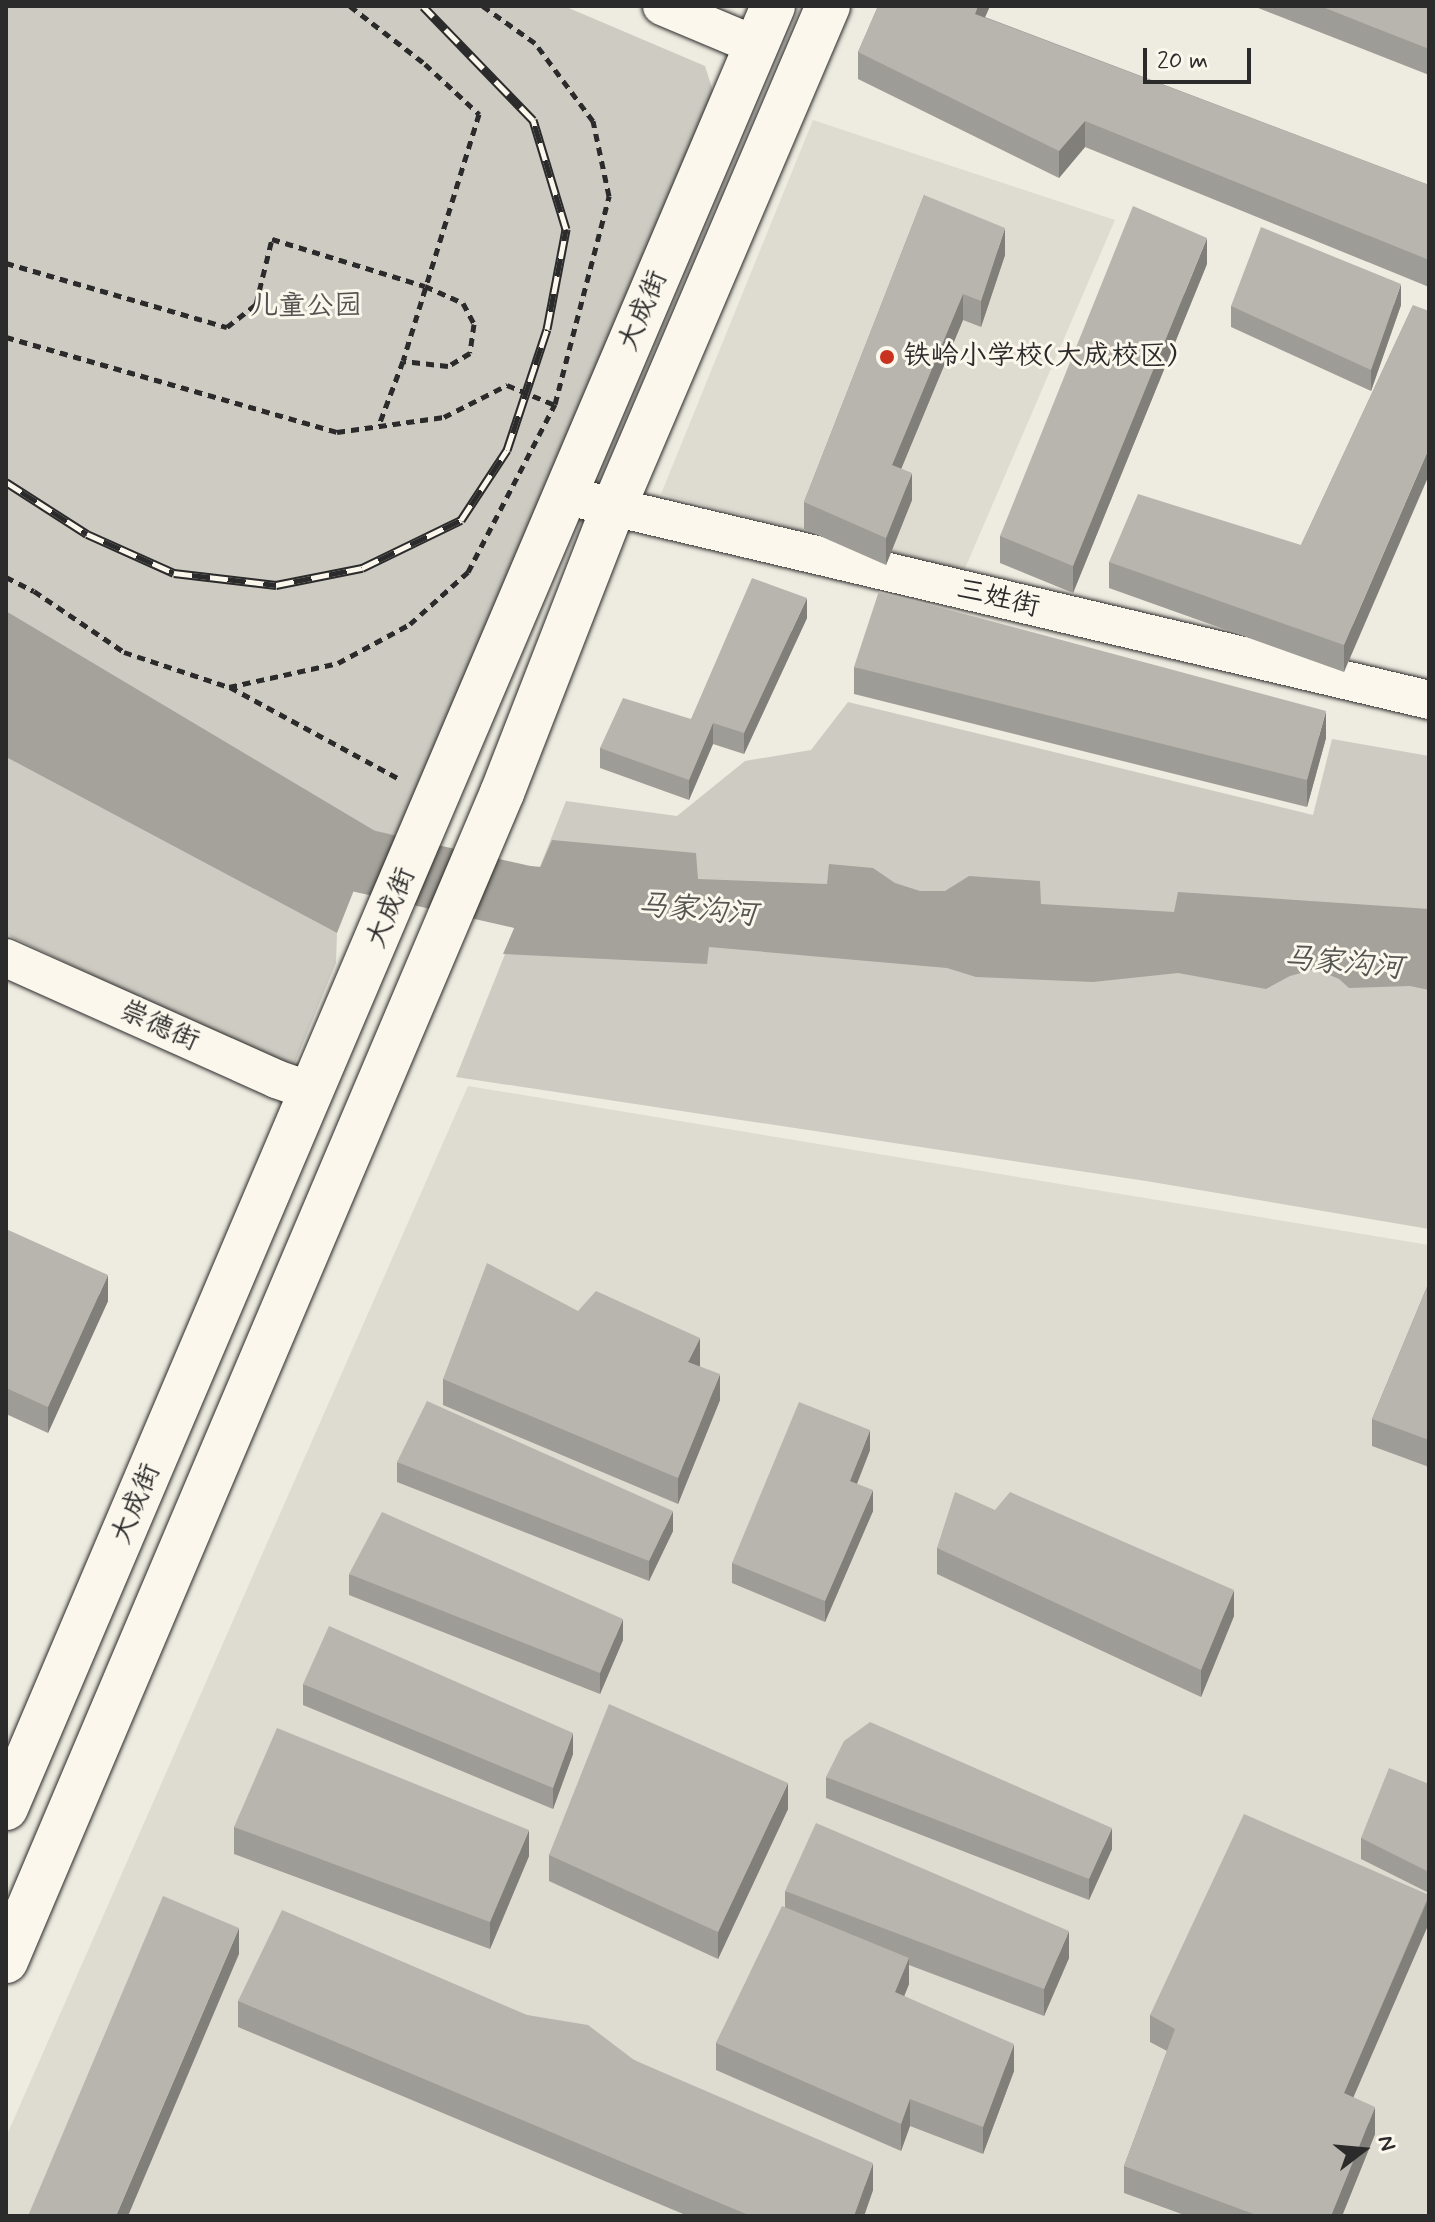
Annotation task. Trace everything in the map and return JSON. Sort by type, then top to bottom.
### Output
[{"type":"main road","name":"大成街","points":[[6,1808],[313,1092],[425,781],[567,496],[773,6]]},
{"type":"main road","name":"大成街","points":[[6,1961],[502,793],[613,509],[828,6]]},
{"type":"street","points":[[662,6],[755,45]]},
{"type":"street","name":"三姓街","points":[[567,496],[1429,700]]},
{"type":"street","name":"崇德街","points":[[6,958],[276,1079],[313,1092]]},
{"type":"path","points":[[350,6],[425,64],[479,114],[403,361],[379,425]]},
{"type":"path","points":[[229,687],[338,663],[410,624],[468,572],[555,404],[609,196],[593,121],[535,43],[483,6]]},
{"type":"path","points":[[6,263],[227,327],[256,304],[272,239],[425,286],[463,303],[474,324],[470,353],[448,366],[403,361]]},
{"type":"path","points":[[6,337],[337,432],[444,417],[507,385],[563,407]]},
{"type":"path","points":[[6,577],[34,591],[124,652],[229,687],[425,781]]},
{"type":"shaded area","name":"铁岭小学校(大成校区)","points":[[813,120],[1115,220],[963,573],[661,494]]},
{"type":"shaded area","points":[[468,1086],[1429,1245],[1429,2216],[6,2216],[6,2137]]},
{"type":"green space","name":"儿童公园","points":[[6,6],[564,6],[705,66],[719,110],[404,837],[377,832],[6,611]]},
{"type":"green space","points":[[848,702],[1313,815],[1332,739],[1429,756],[1429,1229],[1146,1181],[456,1077],[566,801],[677,816],[745,761],[811,750]]},
{"type":"green space","points":[[6,757],[337,933],[336,963],[292,1070],[6,934]]},
{"type":"water","points":[[6,611],[377,832],[337,933],[6,757]]},
{"type":"water","points":[[552,840],[696,853],[698,879],[827,884],[829,864],[873,868],[895,883],[920,891],[945,891],[969,876],[1040,881],[1041,904],[1174,912],[1178,892],[1429,909],[1429,990],[1410,986],[1349,988],[1339,979],[1315,969],[1290,976],[1266,989],[1178,973],[1093,982],[976,977],[947,968],[709,947],[707,964],[503,954]]},
{"type":"building","points":[[878,6],[978,6],[975,14],[1429,185],[1429,260],[1085,121],[1059,151],[858,52]]},
{"type":"building","points":[[1320,6],[1429,6],[1429,49]]},
{"type":"building","points":[[924,195],[1005,228],[981,301],[963,294],[892,465],[912,473],[886,538],[804,502]]},
{"type":"building","points":[[1133,206],[1207,238],[1073,566],[1000,536]]},
{"type":"building","points":[[1261,227],[1401,284],[1371,370],[1231,306]]},
{"type":"building","points":[[1413,305],[1429,311],[1429,448],[1344,645],[1109,562],[1138,494],[1301,545]]},
{"type":"building","points":[[752,578],[807,598],[744,733],[713,723],[689,780],[600,748],[623,698],[691,719]]},
{"type":"building","points":[[879,591],[1326,711],[1307,780],[854,667]]},
{"type":"building","points":[[6,1229],[108,1275],[48,1407],[6,1388]]},
{"type":"building","points":[[487,1263],[578,1311],[596,1291],[700,1338],[688,1362],[720,1374],[678,1478],[443,1379]]},
{"type":"building","points":[[1429,1282],[1429,1440],[1372,1419]]},
{"type":"building","points":[[427,1401],[673,1511],[649,1561],[397,1462]]},
{"type":"building","points":[[799,1402],[870,1430],[850,1481],[873,1490],[825,1601],[732,1563]]},
{"type":"building","points":[[955,1492],[995,1510],[1010,1492],[1234,1590],[1201,1670],[937,1548]]},
{"type":"building","points":[[382,1512],[623,1619],[600,1673],[349,1574]]},
{"type":"building","points":[[329,1626],[573,1733],[553,1788],[303,1684]]},
{"type":"building","points":[[609,1704],[788,1783],[718,1932],[549,1855]]},
{"type":"building","points":[[870,1722],[1112,1828],[1089,1879],[826,1777],[844,1741]]},
{"type":"building","points":[[277,1728],[529,1830],[490,1922],[234,1827]]},
{"type":"building","points":[[1389,1768],[1429,1784],[1429,1872],[1361,1838]]},
{"type":"building","points":[[1244,1814],[1429,1895],[1344,2093],[1375,2107],[1331,2216],[1259,2216],[1124,2166],[1175,2029],[1150,2015]]},
{"type":"building","points":[[816,1823],[1069,1931],[1044,1989],[785,1891]]},
{"type":"building","points":[[163,1896],[239,1928],[116,2216],[28,2216]]},
{"type":"building","points":[[782,1906],[909,1958],[895,1992],[1014,2044],[983,2127],[910,2099],[901,2124],[716,2043]]},
{"type":"building","points":[[282,1910],[527,2015],[588,2025],[634,2060],[873,2163],[854,2216],[751,2216],[238,2001]]},
{"type":"waterway","name":"马家沟河","points":[[280,842],[527,898],[613,905]]},
{"type":"railway","points":[[6,482],[87,534],[174,573],[276,585],[362,568],[461,520],[507,450],[547,329],[566,229],[533,120],[423,6]]},
{"type":"place","name":"铁岭小学校(大成校区)","points":[[887,357]]}]
